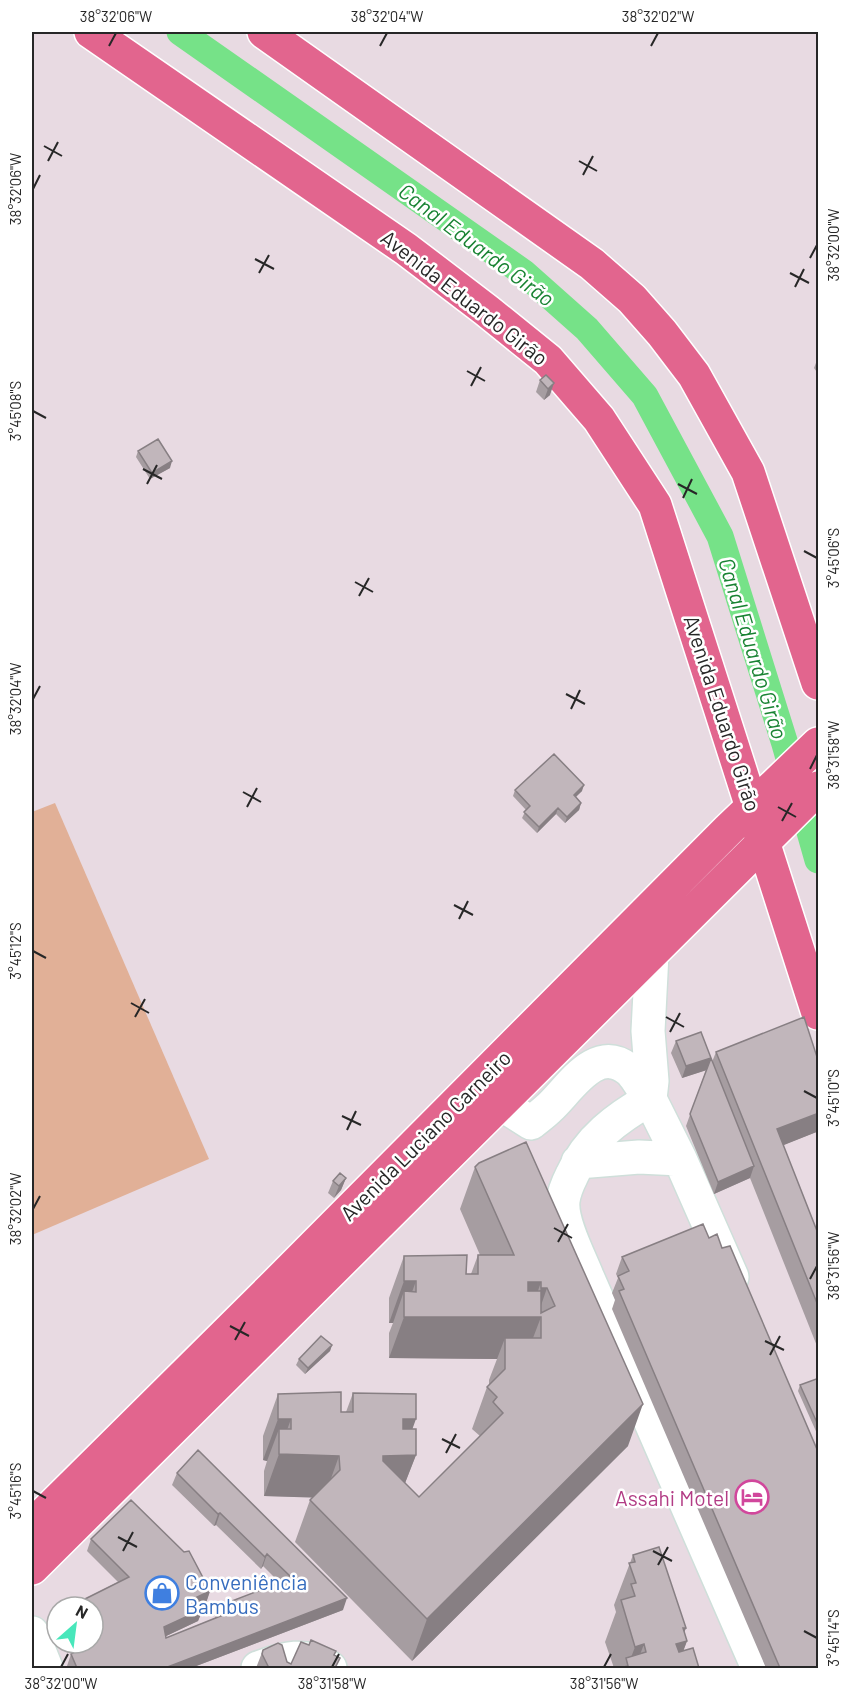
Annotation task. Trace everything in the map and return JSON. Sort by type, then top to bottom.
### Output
[{"type":"main road","name":"Avenida Eduardo Girão","points":[[91,32],[406,249],[548,360],[599,419],[655,505],[773,834],[819,1013]]},
{"type":"main road","points":[[264,32],[592,264],[632,299],[662,333],[694,375],[748,471],[819,683]]},
{"type":"main road","name":"Avenida Luciano Carneiro","points":[[32,1568],[123,1456],[272,1288],[761,798],[817,746]]},
{"type":"main road","name":"Avenida Luciano Carneiro","points":[[32,1526],[123,1456],[501,1104],[819,788]]},
{"type":"street","points":[[650,1099],[652,1081],[648,1031],[652,954]]},
{"type":"street","points":[[501,1104],[531,1123],[549,1108],[580,1074],[599,1062],[616,1062],[630,1070],[650,1099],[680,1159],[745,1305]]},
{"type":"street","points":[[650,1099],[605,1129],[592,1142],[578,1162],[563,1202],[566,1222],[586,1276],[758,1668]]},
{"type":"street","points":[[578,1162],[639,1157],[680,1159]]},
{"type":"street","points":[[32,1633],[46,1668]]},
{"type":"street","points":[[258,1668],[292,1657],[320,1662],[330,1668]]},
{"type":"shaded area","points":[[55,803],[209,1159],[32,1235],[32,812]]},
{"type":"building","points":[[546,375],[554,383],[548,389],[540,380]]},
{"type":"building","points":[[158,439],[172,461],[152,473],[138,451]]},
{"type":"building","points":[[554,754],[584,785],[574,795],[581,803],[567,817],[558,808],[539,827],[524,812],[530,806],[515,790]]},
{"type":"building","points":[[804,1017],[819,1063],[819,1113],[777,1129],[819,1236],[819,1308],[716,1052]]},
{"type":"building","points":[[701,1032],[711,1058],[686,1066],[676,1041]]},
{"type":"building","points":[[711,1058],[754,1166],[718,1182],[690,1114]]},
{"type":"building","points":[[526,1142],[643,1404],[427,1619],[310,1500],[340,1470],[339,1456],[279,1454],[279,1429],[291,1429],[291,1419],[278,1419],[278,1394],[341,1392],[341,1412],[353,1412],[353,1393],[416,1394],[416,1419],[403,1419],[403,1429],[416,1429],[416,1455],[383,1456],[383,1461],[419,1497],[503,1413],[493,1402],[497,1397],[487,1387],[505,1369],[505,1338],[541,1338],[541,1317],[404,1317],[404,1291],[416,1292],[416,1281],[404,1281],[404,1256],[467,1255],[466,1274],[478,1274],[478,1255],[514,1255],[475,1167],[479,1163]],"holes":[[[528,1282],[541,1282],[541,1288],[547,1288],[555,1306],[541,1313],[541,1291],[528,1291]]]},
{"type":"building","points":[[340,1173],[346,1178],[339,1186],[333,1181]]},
{"type":"building","points":[[703,1224],[709,1238],[717,1234],[722,1248],[730,1246],[819,1454],[819,1668],[780,1668],[619,1291],[624,1289],[618,1276],[629,1271],[622,1257]]},
{"type":"building","points":[[321,1336],[332,1345],[308,1368],[299,1359]]},
{"type":"building","points":[[819,1378],[819,1427],[800,1385]]},
{"type":"building","points":[[198,1450],[347,1598],[165,1668],[77,1668],[71,1655],[105,1655],[105,1595],[93,1595],[129,1577],[91,1539],[131,1500],[184,1552],[189,1551],[210,1591],[197,1597],[203,1609],[164,1627],[166,1638],[223,1615],[219,1606],[292,1578],[267,1554],[265,1557],[177,1473]]},
{"type":"building","points":[[659,1547],[686,1628],[683,1628],[687,1641],[676,1644],[679,1652],[693,1648],[699,1668],[619,1668],[628,1666],[626,1658],[646,1652],[644,1644],[635,1647],[621,1600],[635,1596],[631,1584],[636,1583],[629,1563],[635,1562],[633,1555]]},
{"type":"building","points":[[311,1640],[336,1651],[334,1655],[340,1658],[335,1668],[269,1668],[262,1654],[263,1650],[278,1643],[282,1645],[287,1662],[291,1664],[301,1642],[309,1645]]},
{"type":"waterway","name":"Canal Eduardo Girão","points":[[180,32],[524,273],[587,329],[645,396],[720,536],[785,744],[818,860]]},
{"type":"place","name":"Assahi Motel","points":[[752,1497]]},
{"type":"place","name":"Conveniência Bambus","points":[[162,1593]]}]
